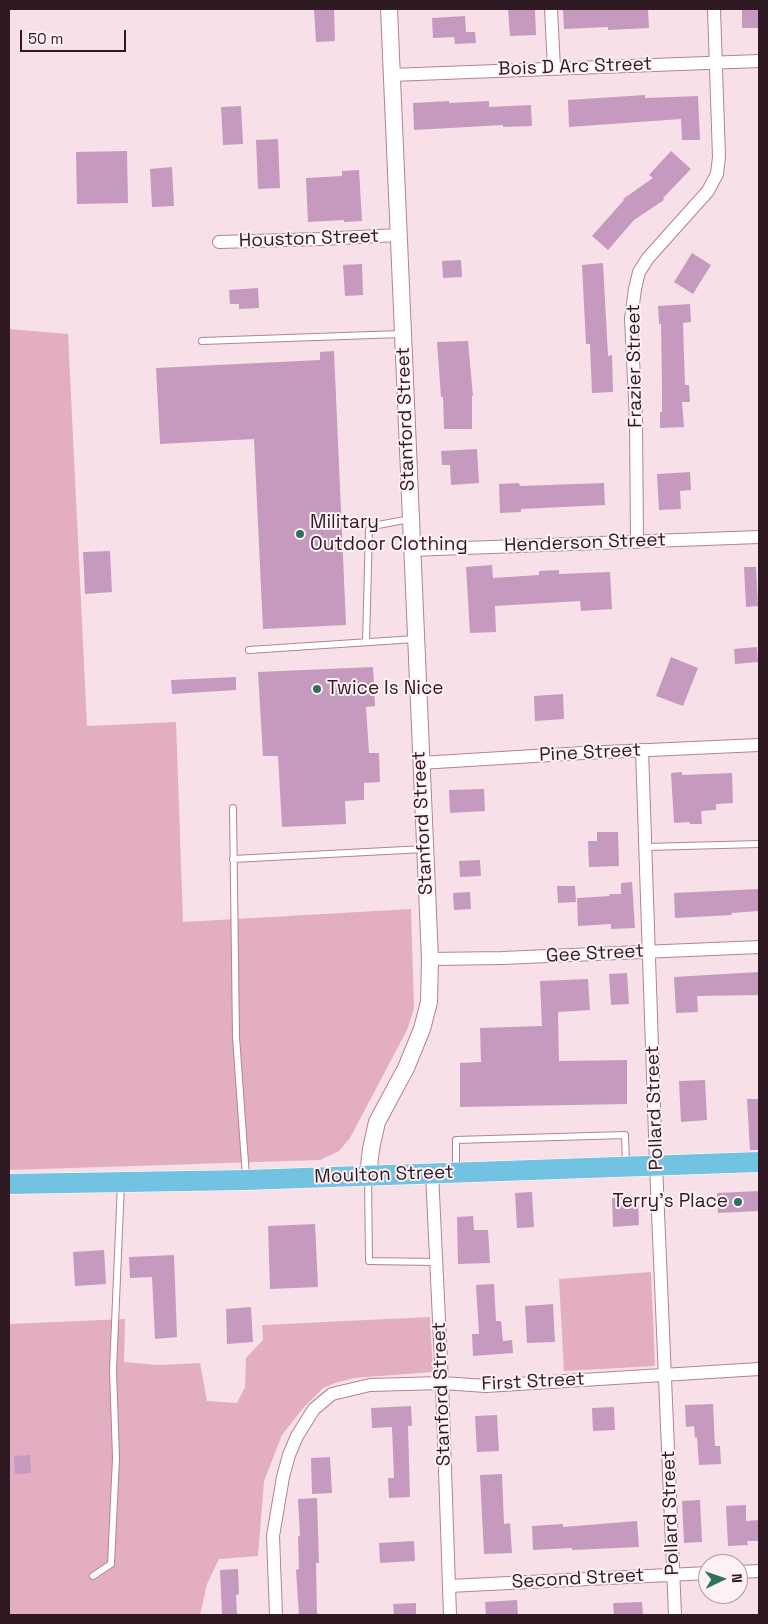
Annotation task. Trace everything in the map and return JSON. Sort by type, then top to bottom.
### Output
[{"type":"main road","name":"Moulton Street","points":[[9,1184],[246,1180],[759,1162]]},
{"type":"street","name":"Stanford Street","points":[[368,1176],[377,1122],[406,1068],[422,1029],[429,1002],[430,959],[420,763],[389,9]]},
{"type":"street","points":[[551,9],[554,68]]},
{"type":"street","name":"Frazier Street","points":[[637,542],[636,420],[631,319],[635,289],[640,272],[648,258],[708,191],[717,174],[719,157],[714,9]]},
{"type":"street","name":"Bois D Arc Street","points":[[392,75],[759,61]]},
{"type":"street","name":"Houston Street","points":[[219,242],[398,235]]},
{"type":"street","name":"Henderson Street","points":[[411,550],[759,537]]},
{"type":"street","name":"Pine Street","points":[[420,763],[759,745]]},
{"type":"street","name":"Pollard Street","points":[[642,750],[656,1165],[675,1615]]},
{"type":"street","name":"Gee Street","points":[[430,959],[502,958],[759,947]]},
{"type":"street","name":"Stanford Street","points":[[432,1174],[450,1615]]},
{"type":"street","name":"First Street","points":[[276,1615],[273,1536],[276,1513],[289,1455],[297,1436],[314,1409],[332,1394],[361,1387],[442,1383],[486,1386],[759,1368]]},
{"type":"street","name":"Second Street","points":[[449,1586],[698,1573]]},
{"type":"lane","points":[[202,341],[402,334]]},
{"type":"lane","points":[[366,642],[369,530],[373,526],[410,519]]},
{"type":"lane","points":[[249,650],[415,639]]},
{"type":"lane","points":[[232,808],[236,1037],[246,1180]]},
{"type":"lane","points":[[646,847],[759,844]]},
{"type":"lane","points":[[233,859],[425,849]]},
{"type":"lane","points":[[456,1173],[456,1140],[625,1136],[626,1166]]},
{"type":"lane","points":[[368,1176],[369,1262],[436,1262]]},
{"type":"lane","points":[[93,1576],[111,1564],[116,1458],[113,1370],[121,1182]]},
{"type":"shaded area","points":[[9,329],[68,334],[87,726],[176,722],[183,922],[411,909],[414,1009],[407,1030],[350,1138],[339,1151],[320,1160],[9,1170]]},
{"type":"shaded area","points":[[651,1272],[655,1366],[564,1371],[559,1279]]},
{"type":"shaded area","points":[[430,1317],[433,1372],[354,1378],[323,1388],[304,1407],[282,1435],[264,1481],[258,1556],[219,1559],[207,1584],[200,1615],[9,1615],[9,1324],[125,1319],[124,1362],[157,1365],[200,1363],[207,1401],[237,1403],[245,1387],[246,1358],[263,1340],[262,1325]]},
{"type":"building","points":[[314,9],[334,9],[335,41],[316,42]]},
{"type":"building","points":[[508,9],[535,9],[536,35],[510,36]]},
{"type":"building","points":[[563,9],[648,9],[649,28],[608,30],[608,27],[564,29]]},
{"type":"building","points":[[742,9],[759,9],[759,28],[742,28]]},
{"type":"building","points":[[465,16],[466,32],[475,32],[476,43],[455,44],[454,37],[433,38],[432,18]]},
{"type":"building","points":[[645,95],[645,98],[698,96],[700,140],[682,140],[681,119],[569,127],[568,100]]},
{"type":"building","points":[[449,101],[449,103],[489,101],[489,107],[531,105],[532,126],[503,127],[503,125],[414,130],[413,103]]},
{"type":"building","points":[[241,106],[243,144],[223,145],[221,107]]},
{"type":"building","points":[[278,139],[280,188],[258,189],[256,140]]},
{"type":"building","points":[[127,151],[128,203],[77,204],[76,152]]},
{"type":"building","points":[[671,151],[691,169],[663,198],[664,200],[634,220],[608,250],[592,236],[623,199],[653,178],[649,175]]},
{"type":"building","points":[[172,167],[174,206],[152,207],[150,169]]},
{"type":"building","points":[[359,170],[362,221],[308,222],[306,178],[342,176],[342,171]]},
{"type":"building","points":[[692,253],[711,265],[693,294],[674,282]]},
{"type":"building","points":[[461,260],[462,277],[443,278],[442,261]]},
{"type":"building","points":[[603,263],[608,356],[612,355],[613,392],[592,393],[590,344],[586,344],[582,265]]},
{"type":"building","points":[[362,264],[363,295],[345,296],[343,265]]},
{"type":"building","points":[[258,288],[259,308],[239,309],[239,304],[230,304],[229,290]]},
{"type":"building","points":[[690,304],[691,322],[683,323],[685,385],[689,385],[690,402],[682,402],[684,427],[660,428],[660,412],[662,412],[661,324],[659,324],[658,306]]},
{"type":"building","points":[[468,341],[473,396],[472,429],[444,429],[443,397],[441,397],[437,342]]},
{"type":"building","name":"Military Outdoor Clothing","points":[[334,351],[346,625],[263,629],[254,439],[160,444],[156,368],[320,360],[320,352]]},
{"type":"building","points":[[477,449],[479,483],[451,485],[450,465],[442,465],[441,451]]},
{"type":"building","points":[[690,472],[691,490],[680,491],[681,509],[659,510],[657,474]]},
{"type":"building","points":[[519,483],[520,486],[604,483],[605,505],[521,509],[521,512],[500,513],[499,484]]},
{"type":"building","points":[[110,551],[112,592],[85,594],[83,552]]},
{"type":"building","points":[[492,565],[493,578],[539,575],[539,571],[559,570],[559,574],[610,572],[612,609],[581,611],[580,601],[495,606],[496,632],[470,633],[466,567]]},
{"type":"building","points":[[744,567],[756,567],[758,606],[746,607]]},
{"type":"building","points":[[757,647],[758,662],[735,664],[734,649]]},
{"type":"building","points":[[671,657],[698,668],[683,706],[656,696]]},
{"type":"building","points":[[373,667],[375,706],[366,707],[369,753],[379,753],[380,782],[364,783],[364,800],[345,801],[346,824],[282,827],[278,756],[263,756],[258,672]]},
{"type":"building","points":[[236,677],[236,690],[172,694],[171,680]]},
{"type":"building","points":[[563,694],[564,719],[535,721],[534,696]]},
{"type":"building","points":[[682,772],[682,775],[732,773],[733,803],[716,804],[716,810],[701,811],[702,824],[690,824],[690,822],[674,823],[671,773]]},
{"type":"building","points":[[484,789],[485,811],[450,813],[449,790]]},
{"type":"building","points":[[597,832],[618,832],[619,866],[589,867],[588,841],[597,841]]},
{"type":"building","points":[[480,860],[481,876],[460,877],[459,861]]},
{"type":"building","points":[[632,882],[635,928],[611,929],[611,924],[578,926],[577,898],[621,894],[621,883]]},
{"type":"building","points":[[557,886],[575,886],[576,902],[558,903]]},
{"type":"building","points":[[759,889],[759,911],[731,913],[732,915],[675,918],[674,893]]},
{"type":"building","points":[[470,892],[471,909],[454,910],[453,893]]},
{"type":"building","points":[[759,972],[759,995],[697,996],[698,1012],[676,1013],[674,977]]},
{"type":"building","points":[[627,973],[629,1004],[611,1005],[609,974]]},
{"type":"building","points":[[588,979],[590,1010],[558,1012],[559,1061],[627,1060],[627,1104],[460,1107],[460,1063],[481,1062],[480,1028],[542,1026],[540,981]]},
{"type":"building","points":[[705,1080],[707,1120],[681,1122],[679,1081]]},
{"type":"building","points":[[747,1099],[759,1099],[759,1150],[750,1150]]},
{"type":"building","name":"Terry's Place","points":[[759,1191],[759,1211],[718,1213],[717,1193]]},
{"type":"building","points":[[532,1192],[534,1227],[517,1228],[515,1193]]},
{"type":"building","points":[[638,1196],[639,1225],[613,1227],[612,1198]]},
{"type":"building","points":[[473,1216],[474,1230],[488,1230],[490,1263],[458,1264],[457,1217]]},
{"type":"building","points":[[315,1224],[318,1287],[270,1289],[268,1226]]},
{"type":"building","points":[[104,1250],[106,1284],[75,1286],[73,1252]]},
{"type":"building","points":[[174,1255],[177,1337],[155,1339],[152,1277],[130,1278],[129,1257]]},
{"type":"building","points":[[494,1284],[496,1321],[501,1321],[503,1341],[512,1340],[513,1353],[473,1356],[472,1334],[479,1334],[476,1285]]},
{"type":"building","points":[[553,1304],[555,1342],[527,1343],[525,1306]]},
{"type":"building","points":[[251,1307],[253,1342],[227,1344],[226,1309]]},
{"type":"building","points":[[713,1404],[715,1446],[720,1446],[721,1464],[699,1465],[697,1437],[695,1438],[694,1426],[686,1427],[685,1405]]},
{"type":"building","points":[[411,1406],[412,1426],[408,1426],[410,1497],[389,1498],[388,1478],[394,1478],[392,1427],[372,1428],[371,1408]]},
{"type":"building","points":[[614,1407],[615,1430],[593,1431],[592,1408]]},
{"type":"building","points":[[497,1415],[499,1451],[477,1452],[475,1416]]},
{"type":"building","points":[[30,1455],[31,1473],[15,1474],[14,1456]]},
{"type":"building","points":[[330,1457],[332,1493],[312,1494],[311,1458]]},
{"type":"building","points":[[502,1474],[504,1524],[510,1523],[512,1553],[484,1554],[480,1475]]},
{"type":"building","points":[[317,1498],[319,1563],[316,1563],[317,1615],[299,1615],[296,1570],[299,1569],[298,1536],[300,1536],[298,1499]]},
{"type":"building","points":[[700,1500],[702,1542],[684,1543],[682,1501]]},
{"type":"building","points":[[746,1505],[746,1521],[759,1520],[759,1541],[747,1541],[748,1545],[728,1546],[726,1506]]},
{"type":"building","points":[[637,1521],[639,1547],[533,1550],[532,1526],[563,1524],[563,1527]]},
{"type":"building","points":[[414,1541],[415,1561],[380,1563],[379,1543]]},
{"type":"building","points":[[238,1569],[239,1594],[236,1595],[237,1615],[222,1615],[220,1570]]},
{"type":"building","points":[[517,1600],[518,1615],[486,1615],[485,1602]]},
{"type":"building","points":[[642,1602],[643,1615],[614,1615],[613,1603]]},
{"type":"building","points":[[416,1603],[416,1615],[394,1615],[393,1604]]},
{"type":"place","name":"Military Outdoor Clothing","points":[[300,534]]},
{"type":"place","name":"Twice Is Nice","points":[[317,689]]},
{"type":"place","name":"Terry's Place","points":[[738,1202]]}]
